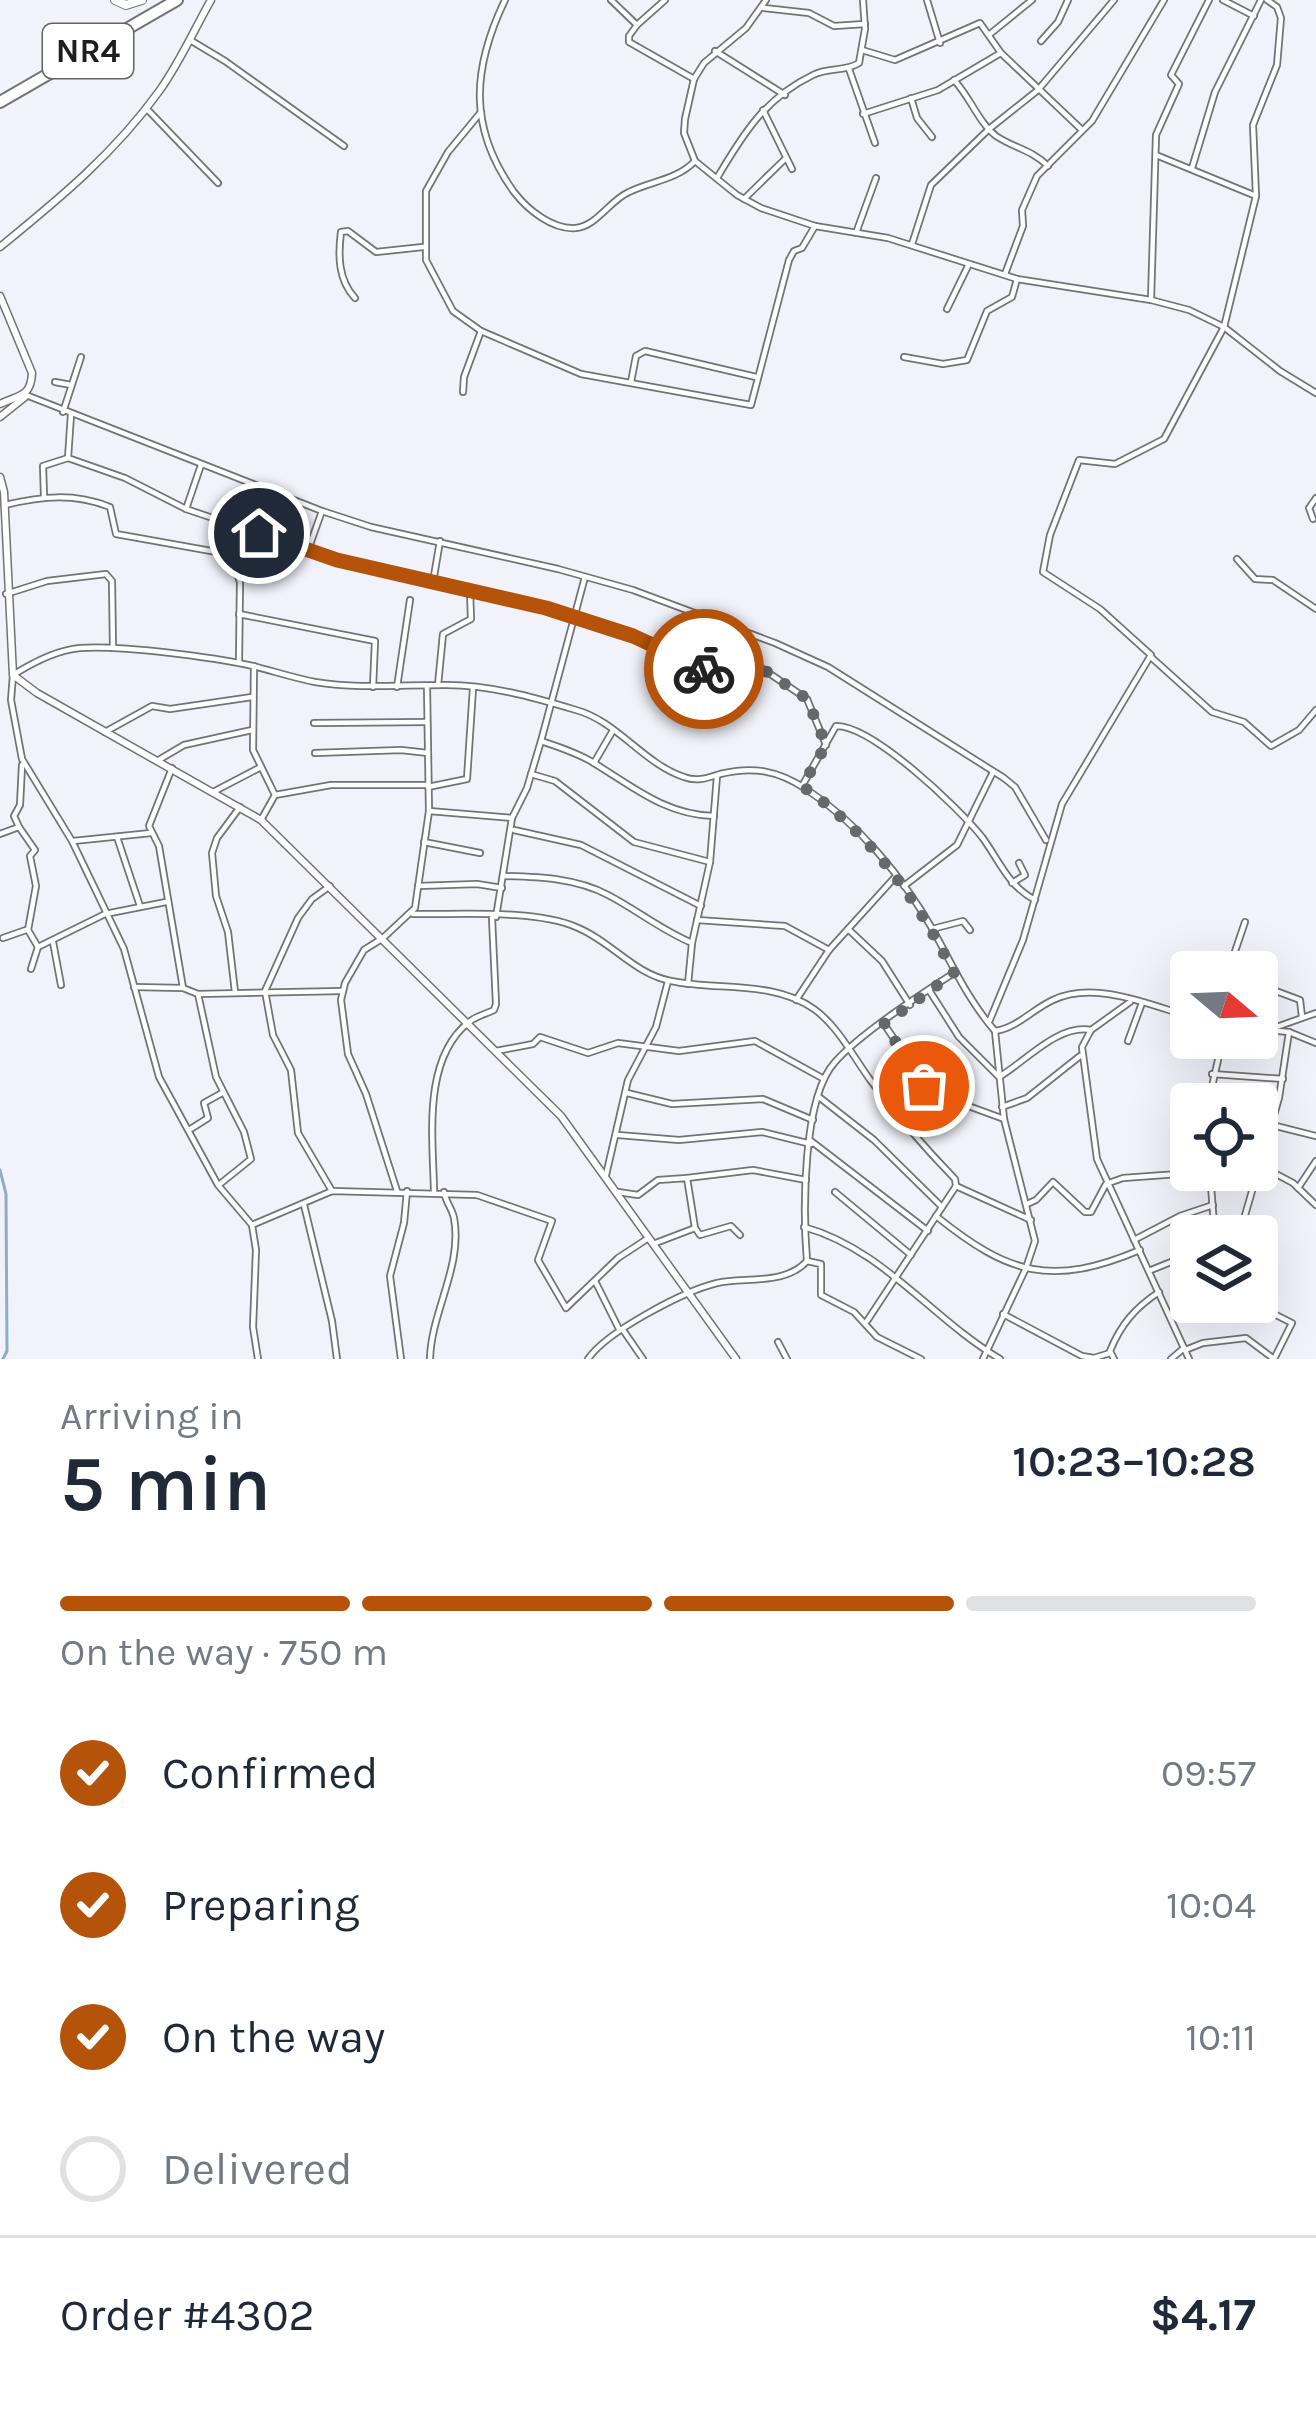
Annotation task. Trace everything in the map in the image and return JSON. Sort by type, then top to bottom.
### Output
[{"type":"highway","name":"NR4","points":[[0,102],[177,0]]},
{"type":"main road","points":[[115,0],[120,5],[142,0]]},
{"type":"street","points":[[0,248],[95,168],[146,109],[211,0]]},
{"type":"street","points":[[505,0],[484,49],[481,112],[484,141],[524,206],[568,228],[586,225],[626,192],[681,173],[695,161]]},
{"type":"street","points":[[611,0],[637,25]]},
{"type":"street","points":[[665,0],[637,25],[629,42],[694,79]]},
{"type":"street","points":[[717,178],[750,122],[763,110],[814,74],[859,63],[863,0]]},
{"type":"street","points":[[927,0],[940,43]]},
{"type":"street","points":[[990,34],[1032,0]]},
{"type":"street","points":[[1041,41],[1058,22],[1068,0]]},
{"type":"street","points":[[911,246],[931,185],[989,129],[1039,90],[1114,0]]},
{"type":"street","points":[[1004,275],[1033,184],[1083,131],[1164,0]]},
{"type":"street","points":[[1150,300],[1158,127],[1179,84],[1171,75],[1210,0]]},
{"type":"street","points":[[1223,0],[1254,16]]},
{"type":"street","points":[[989,1024],[1044,876],[1048,842],[1062,804],[1151,655],[1100,609],[1042,572],[1050,535],[1079,460],[1115,464],[1168,434],[1224,327],[1256,196],[1253,125],[1263,92],[1276,71],[1282,18],[1277,7],[1264,0],[1215,92],[1192,168]]},
{"type":"street","points":[[865,24],[833,26],[809,13],[765,4],[746,28],[715,51],[694,79],[684,133],[695,161],[744,200],[815,226],[911,246],[1017,279],[1190,310],[1224,327],[1316,393]]},
{"type":"street","points":[[862,50],[895,60],[980,23],[1001,53],[1083,131]]},
{"type":"street","points":[[190,40],[344,146]]},
{"type":"street","points":[[715,51],[785,95]]},
{"type":"street","points":[[863,114],[938,90],[1001,53]]},
{"type":"street","points":[[849,69],[875,143]]},
{"type":"street","points":[[954,80],[971,96],[989,129],[1035,153],[1050,167]]},
{"type":"street","points":[[911,98],[917,118],[932,137]]},
{"type":"street","points":[[146,109],[218,183]]},
{"type":"street","points":[[763,110],[792,169]]},
{"type":"street","points":[[481,112],[428,184],[423,247],[435,283],[453,311],[481,331],[581,374],[748,406],[791,254],[802,248],[815,226]]},
{"type":"street","points":[[1155,154],[1256,196]]},
{"type":"street","points":[[744,200],[785,160]]},
{"type":"street","points":[[856,233],[876,178]]},
{"type":"street","points":[[355,298],[344,286],[341,232],[348,231],[376,252],[423,247]]},
{"type":"street","points":[[947,309],[968,266]]},
{"type":"street","points":[[904,357],[943,364],[968,360],[987,311],[1012,297],[1017,279]]},
{"type":"street","points":[[0,296],[32,373],[26,395],[0,417]]},
{"type":"street","points":[[463,392],[481,331]]},
{"type":"street","points":[[631,382],[636,356],[645,351],[757,377]]},
{"type":"street","points":[[68,458],[67,413],[81,357]]},
{"type":"street","points":[[56,382],[71,386]]},
{"type":"street","points":[[0,404],[26,395],[322,511],[585,577],[664,601],[802,655],[1015,787],[1048,842]]},
{"type":"street","points":[[44,496],[43,466],[68,458],[125,478],[186,508],[308,550],[534,604],[633,636],[706,670],[743,664],[763,669],[807,699],[826,745]]},
{"type":"street","points":[[186,508],[201,465]]},
{"type":"street","points":[[0,477],[11,685],[22,759],[20,805],[14,816],[34,850],[30,854],[36,886],[28,930],[38,947],[31,969]]},
{"type":"street","points":[[5,505],[44,496],[81,497],[110,507],[116,535],[228,554]]},
{"type":"street","points":[[1313,519],[1309,508],[1316,498]]},
{"type":"street","points":[[308,550],[322,511]]},
{"type":"street","points":[[227,522],[228,554],[241,581],[239,663]]},
{"type":"street","points":[[434,582],[440,541]]},
{"type":"street","points":[[1237,559],[1255,579],[1273,580],[1316,609]]},
{"type":"street","points":[[7,594],[47,581],[101,573],[109,576],[113,649]]},
{"type":"street","points":[[434,1191],[433,1121],[444,1054],[467,1023],[494,1010],[496,1004],[494,916],[512,818],[541,741],[585,577]]},
{"type":"street","points":[[438,685],[443,634],[471,620],[470,592]]},
{"type":"street","points":[[397,687],[410,600]]},
{"type":"street","points":[[239,614],[375,641],[373,688]]},
{"type":"street","points":[[0,636],[10,642]]},
{"type":"street","points":[[13,675],[64,651],[113,649],[239,663],[316,682],[373,688],[473,686],[587,713],[691,780],[743,769],[763,770],[802,786],[868,841],[904,886],[973,1007],[995,1030],[1004,1119],[1035,1241],[982,1359]]},
{"type":"street","points":[[1152,658],[1212,712],[1244,722],[1271,746],[1300,730],[1316,710]]},
{"type":"street","points":[[254,667],[254,755],[274,795]]},
{"type":"street","points":[[13,675],[261,820],[561,1116],[736,1359]]},
{"type":"street","points":[[0,686],[11,685]]},
{"type":"street","points":[[397,1191],[348,1054],[342,992],[358,957],[412,914],[429,811],[427,686]]},
{"type":"street","points":[[274,795],[331,784],[428,786],[467,779],[473,686]]},
{"type":"street","points":[[105,732],[152,706],[170,709],[252,697]]},
{"type":"street","points":[[314,724],[428,722]]},
{"type":"street","points":[[802,786],[836,726],[850,727],[884,747],[968,822],[1012,883],[1035,900]]},
{"type":"street","points":[[157,761],[184,745],[252,730]]},
{"type":"street","points":[[594,763],[613,730]]},
{"type":"street","points":[[541,741],[594,763],[670,808],[714,816]]},
{"type":"street","points":[[315,753],[428,753]]},
{"type":"street","points":[[22,759],[72,841],[124,950],[159,1076],[218,1185],[252,1225],[258,1359]]},
{"type":"street","points":[[213,792],[260,767]]},
{"type":"street","points":[[172,768],[152,814],[151,833],[160,846],[184,988]]},
{"type":"street","points":[[904,886],[957,845],[993,772]]},
{"type":"street","points":[[531,774],[555,781],[634,842],[710,862]]},
{"type":"street","points":[[688,984],[710,862],[717,775]]},
{"type":"street","points":[[261,820],[274,795]]},
{"type":"street","points":[[235,992],[212,853],[240,807]]},
{"type":"street","points":[[429,811],[512,818]]},
{"type":"street","points":[[0,835],[19,827]]},
{"type":"street","points":[[512,830],[581,845],[701,906]]},
{"type":"street","points":[[72,841],[151,833]]},
{"type":"street","points":[[117,837],[140,907]]},
{"type":"street","points":[[424,842],[480,853]]},
{"type":"street","points":[[1012,883],[1024,875],[1018,862]]},
{"type":"street","points":[[504,876],[546,877],[597,890],[653,926],[692,943]]},
{"type":"street","points":[[796,1000],[829,950],[896,876]]},
{"type":"street","points":[[330,886],[298,918],[265,991],[273,1035],[291,1070],[298,1133],[332,1191]]},
{"type":"street","points":[[417,886],[502,888]]},
{"type":"street","points":[[38,947],[105,914],[166,902]]},
{"type":"street","points":[[412,914],[554,919],[573,925],[644,973],[688,984],[755,988],[817,1011],[920,1143],[955,1179],[956,1186],[866,1323]]},
{"type":"street","points":[[697,920],[785,926],[829,950]]},
{"type":"street","points":[[932,929],[963,921],[970,930]]},
{"type":"street","points":[[1236,951],[1246,922]]},
{"type":"street","points":[[848,929],[882,961],[910,1005]]},
{"type":"street","points":[[3,938],[28,930]]},
{"type":"street","points":[[53,942],[62,985]]},
{"type":"street","points":[[807,1261],[804,1227],[813,1120],[824,1079],[849,1048],[954,973]]},
{"type":"street","points":[[606,1174],[625,1092],[662,1012],[668,981]]},
{"type":"street","points":[[134,987],[184,988],[198,994],[342,992]]},
{"type":"street","points":[[928,990],[959,1037],[999,1077]]},
{"type":"street","points":[[1278,992],[1300,1000],[1302,1017]]},
{"type":"street","points":[[995,1030],[1005,1029],[1061,996],[1090,993],[1170,1011]]},
{"type":"street","points":[[198,994],[216,1077],[244,1132],[251,1159],[218,1185]]},
{"type":"street","points":[[1002,1107],[1027,1097],[1080,1057],[1091,1030],[1132,1000]]},
{"type":"street","points":[[1128,1041],[1142,1003]]},
{"type":"street","points":[[1278,1026],[1316,1013]]},
{"type":"street","points":[[884,1024],[930,1092],[1004,1119]]},
{"type":"street","points":[[999,1077],[1062,1033],[1091,1030]]},
{"type":"street","points":[[1278,1030],[1316,1043]]},
{"type":"street","points":[[1278,1100],[1289,1032]]},
{"type":"street","points":[[496,1051],[533,1044],[540,1037],[588,1054],[618,1043],[679,1051],[755,1041],[824,1079]]},
{"type":"street","points":[[1080,1057],[1096,1159],[1190,1359]]},
{"type":"street","points":[[1211,1083],[1217,1059]]},
{"type":"street","points":[[1212,1074],[1283,1079]]},
{"type":"street","points":[[189,1130],[208,1118],[204,1103],[224,1092]]},
{"type":"street","points":[[625,1092],[672,1104],[763,1099],[813,1120]]},
{"type":"street","points":[[819,1097],[874,1140],[942,1207]]},
{"type":"street","points":[[1278,1126],[1316,1136]]},
{"type":"street","points":[[618,1135],[679,1140],[762,1132],[811,1143],[928,1231]]},
{"type":"street","points":[[1298,1188],[1316,1161]]},
{"type":"street","points":[[618,1192],[638,1195],[658,1180],[753,1170],[808,1180]]},
{"type":"street","points":[[1027,1204],[1053,1182],[1090,1212],[1106,1184],[1170,1173]]},
{"type":"street","points":[[1278,1177],[1316,1205]]},
{"type":"street","points":[[687,1178],[694,1228],[700,1235],[730,1226],[740,1235]]},
{"type":"street","points":[[956,1186],[1031,1220]]},
{"type":"street","points":[[252,1225],[332,1191],[434,1191],[485,1197],[551,1220],[538,1260],[564,1307],[651,1241],[694,1228]]},
{"type":"street","points":[[401,1359],[390,1276],[407,1191]]},
{"type":"street","points":[[1212,1191],[1214,1215]]},
{"type":"street","points":[[430,1359],[431,1334],[454,1246],[454,1217],[444,1192]]},
{"type":"street","points":[[835,1192],[911,1255]]},
{"type":"street","points":[[304,1205],[337,1359]]},
{"type":"street","points":[[1135,1240],[1213,1205]]},
{"type":"street","points":[[936,1216],[973,1244],[1026,1268],[1076,1272],[1140,1250]]},
{"type":"street","points":[[804,1227],[853,1245],[1000,1359]]},
{"type":"street","points":[[587,1359],[603,1340],[689,1294],[716,1284],[793,1274],[807,1261]]},
{"type":"street","points":[[807,1261],[821,1264],[821,1295],[847,1306],[877,1337],[921,1359]]},
{"type":"street","points":[[1151,1270],[1170,1262]]},
{"type":"street","points":[[595,1281],[643,1359]]},
{"type":"street","points":[[1003,1314],[1071,1353],[1089,1358],[1112,1356],[1122,1325],[1135,1308],[1159,1292]]},
{"type":"street","points":[[1171,1359],[1203,1343],[1246,1338],[1274,1359],[1292,1323],[1278,1316]]},
{"type":"street","points":[[778,1342],[787,1359]]},
{"type":"waterway","points":[[0,1170],[6,1194],[7,1351],[3,1359]]},
{"type":"way so far","points":[[704,669],[743,664],[763,669],[807,699],[826,745],[802,786],[868,841],[932,929],[954,973],[884,1024],[924,1086]]},
{"type":"route","points":[[259,533],[337,560],[546,608],[633,636],[704,669]]}]
